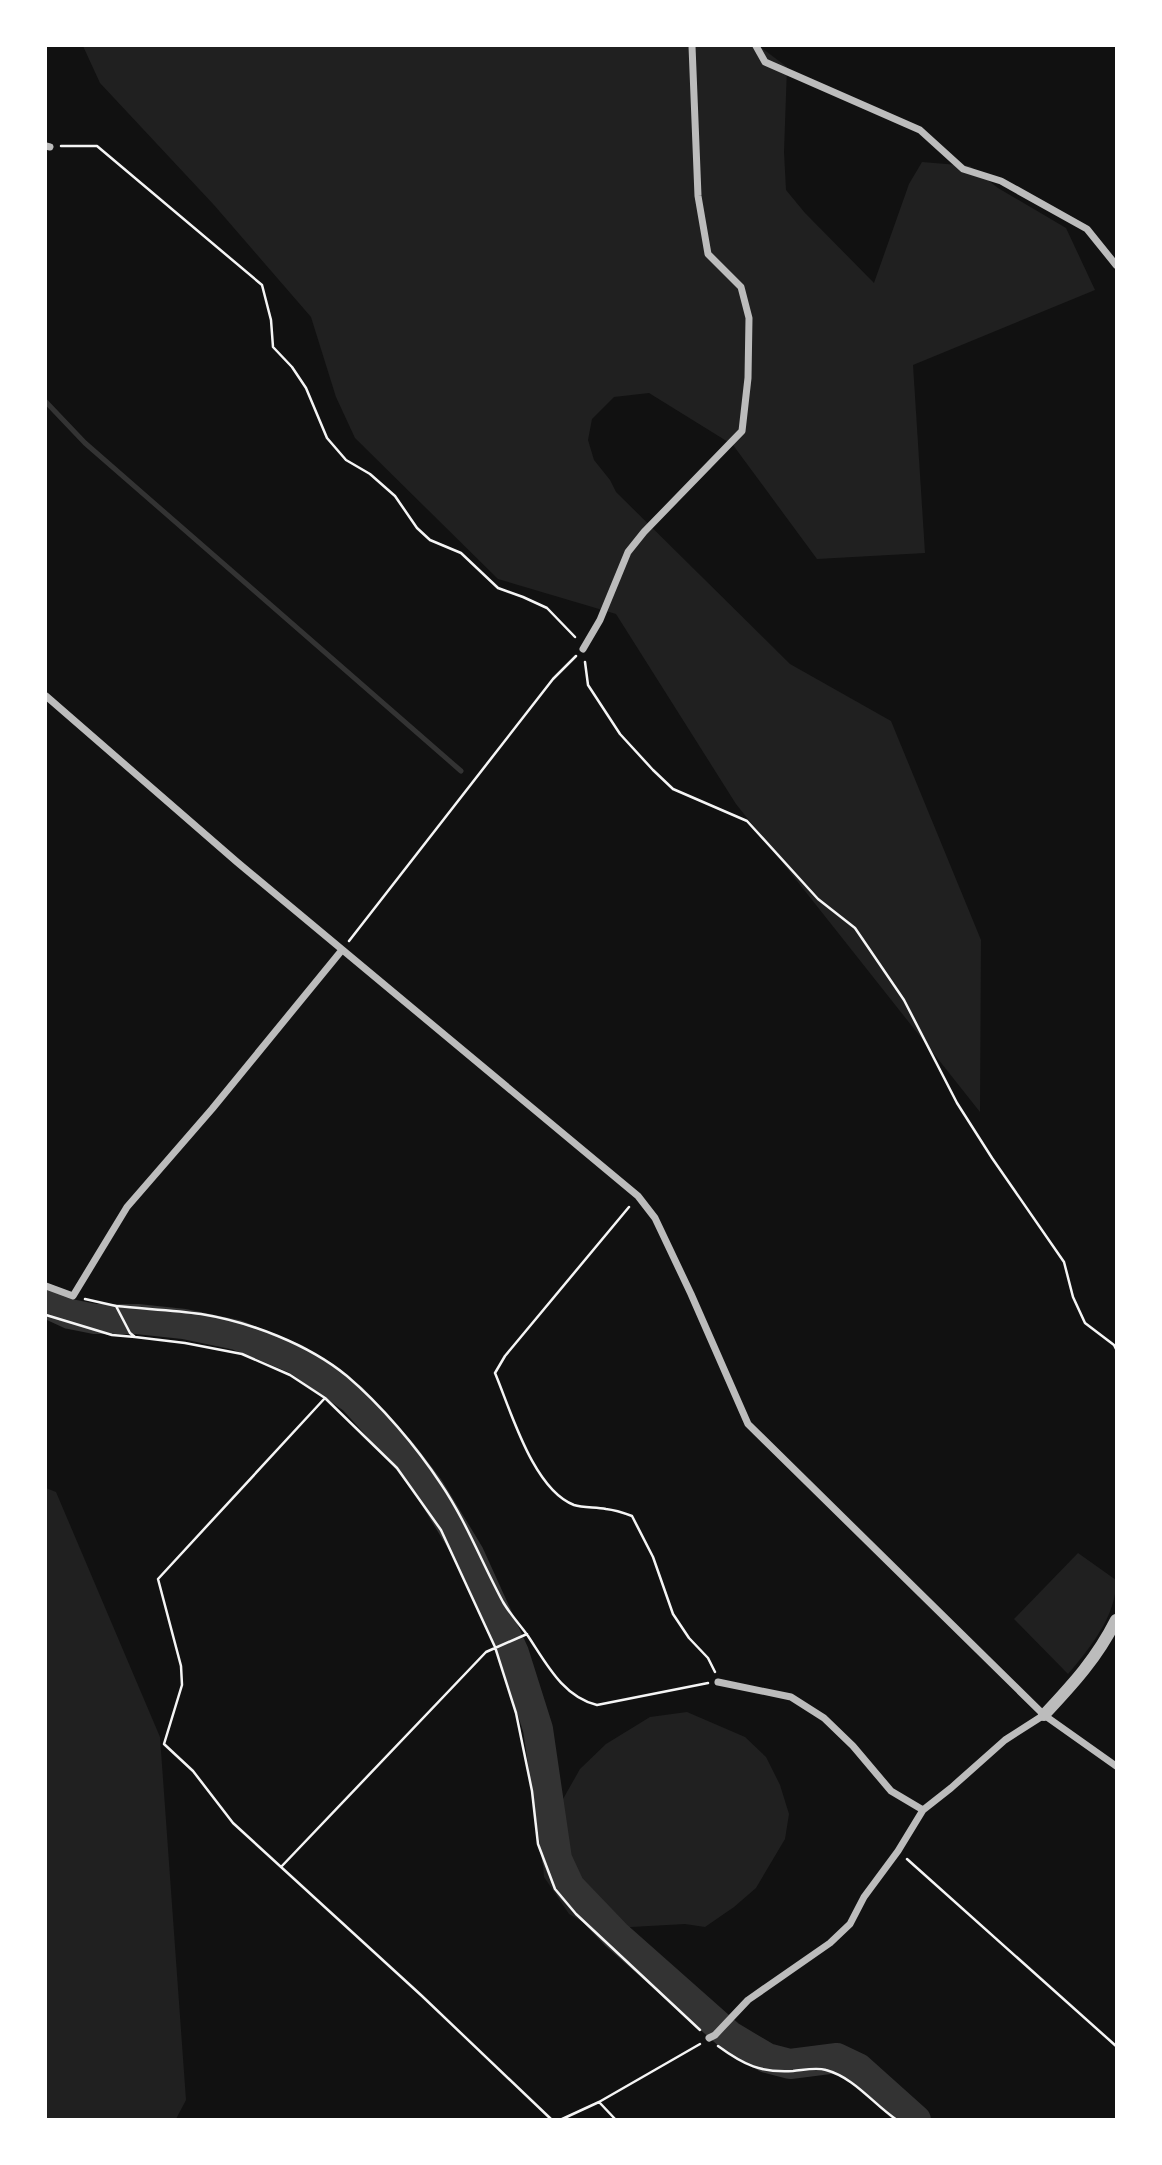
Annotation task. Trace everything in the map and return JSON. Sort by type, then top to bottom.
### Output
[{"type":"street","points":[[583,649],[600,620],[628,552],[742,431],[748,378],[749,318],[741,287],[708,254],[698,196],[692,46]]},
{"type":"street","points":[[756,46],[765,62],[920,130],[963,169],[1001,181],[1087,229],[1116,265]]},
{"type":"street","points":[[46,696],[237,862],[638,1196],[655,1218],[748,1424],[1044,1715],[1116,1766]]},
{"type":"street","points":[[46,1286],[72,1296],[127,1207],[212,1109],[342,950]]},
{"type":"street","points":[[712,2037],[748,2000],[830,1942],[850,1924],[864,1897],[898,1851],[923,1810],[1005,1740],[1044,1715],[1084,1672],[1104,1645],[1116,1620]]},
{"type":"street","points":[[718,1682],[791,1697],[824,1718],[853,1746],[891,1791],[923,1810]]},
{"type":"path","points":[[48,146],[97,146],[262,285],[271,320],[273,347],[292,367],[306,388],[327,438],[346,460],[370,474],[395,496],[417,528],[430,540],[461,553],[498,588],[547,608],[573,634],[583,649],[588,685],[620,734],[653,770],[673,789],[747,821],[818,899],[855,928],[904,1000],[957,1104],[1064,1262],[1073,1297],[1085,1323],[1116,1349]]},
{"type":"path","points":[[342,950],[552,679],[583,649]]},
{"type":"path","points":[[72,1296],[116,1306],[203,1314],[268,1332],[305,1350],[345,1375],[374,1402],[418,1452],[442,1485],[504,1604],[527,1634],[550,1672],[586,1703],[597,1705],[718,1682],[708,1658],[689,1638],[673,1614],[653,1557],[632,1516],[610,1509],[574,1505],[552,1490],[527,1451],[495,1373],[505,1356],[638,1196]]},
{"type":"path","points":[[116,1306],[130,1333],[135,1337]]},
{"type":"path","points":[[46,1315],[112,1335],[185,1343],[242,1354],[290,1375],[325,1398],[397,1468],[441,1530],[470,1589],[496,1647],[516,1713],[532,1791],[538,1844],[555,1889],[576,1914],[739,2062],[772,2072],[823,2069],[847,2078],[883,2110],[898,2119]]},
{"type":"path","points":[[325,1398],[158,1579],[181,1666],[182,1685],[164,1745],[193,1771],[233,1823],[552,2119]]},
{"type":"path","points":[[281,1867],[486,1652],[527,1634]]},
{"type":"path","points":[[898,1851],[1116,2046]]},
{"type":"path","points":[[560,2119],[599,2102],[712,2037]]},
{"type":"path","points":[[599,2102],[616,2119]]},
{"type":"shaded area","points":[[83,46],[759,46],[787,67],[784,152],[786,190],[874,283],[909,184],[922,162],[970,166],[998,188],[1066,228],[1095,290],[913,365],[925,553],[817,559],[733,445],[649,393],[614,397],[592,419],[588,440],[594,460],[616,492],[790,664],[891,721],[981,940],[980,1112],[736,804],[616,614],[498,579],[355,438],[336,397],[311,317],[214,205],[100,83]]},
{"type":"shaded area","points":[[46,1488],[56,1492],[160,1737],[186,2100],[176,2119],[46,2119]]},
{"type":"shaded area","points":[[1078,1553],[1116,1580],[1115,1593],[1101,1630],[1068,1674],[1014,1619]]},
{"type":"shaded area","points":[[687,1712],[745,1737],[766,1757],[780,1785],[789,1814],[785,1839],[756,1888],[705,1927],[685,1924],[595,1929],[569,1914],[544,1877],[541,1838],[580,1769],[606,1744],[650,1717]]},
{"type":"waterway","points":[[46,402],[85,443],[461,771]]},
{"type":"waterway","points":[[46,1303],[70,1314],[95,1319],[137,1319],[184,1324],[237,1335],[296,1359],[353,1399],[403,1454],[429,1488],[469,1554],[514,1653],[538,1729],[557,1859],[570,1887],[616,1935],[730,2036],[767,2058],[790,2064],[837,2058],[858,2068],[916,2120]]}]
